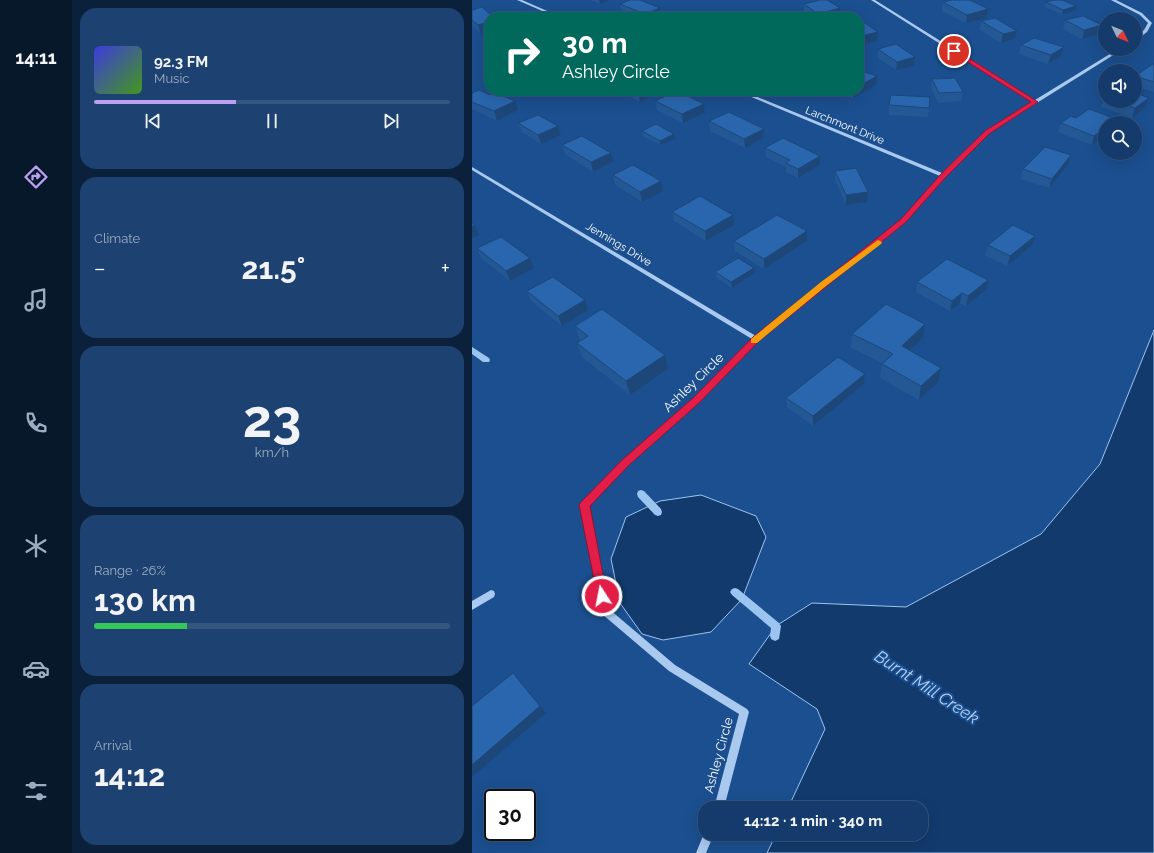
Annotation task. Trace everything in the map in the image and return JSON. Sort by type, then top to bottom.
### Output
[{"type":"street","points":[[518,0],[547,12]]},
{"type":"street","points":[[873,0],[1035,102]]},
{"type":"street","points":[[1113,0],[1137,12]]},
{"type":"street","points":[[1142,15],[1150,23],[1146,31],[1142,34]]},
{"type":"street","name":"Ashley Circle","points":[[721,801],[744,712],[672,668],[605,611],[584,505],[626,463],[696,401],[756,339],[899,225],[943,176],[987,132],[1110,56]]},
{"type":"street","name":"Larchmont Drive","points":[[751,96],[943,176]]},
{"type":"street","name":"Jennings Drive","points":[[472,168],[756,339]]},
{"type":"street","points":[[472,606],[491,594]]},
{"type":"street","points":[[701,853],[706,841]]},
{"type":"water","points":[[1154,330],[1154,853],[767,853],[773,841],[928,841],[928,801],[791,801],[825,729],[817,709],[749,664],[776,626],[812,603],[906,607],[1041,534],[1100,464]]},
{"type":"water","points":[[701,495],[756,516],[766,537],[742,599],[711,632],[663,640],[642,634],[620,603],[611,559],[626,517],[660,501]]},
{"type":"building","points":[[630,0],[640,0],[660,8],[650,12],[640,12],[620,4]]},
{"type":"building","points":[[827,0],[840,8],[825,12],[815,12],[804,4]]},
{"type":"building","points":[[952,0],[970,0],[988,9],[967,15],[943,2]]},
{"type":"building","points":[[1062,0],[1076,6],[1063,10],[1046,2]]},
{"type":"building","points":[[482,7],[488,12],[484,12],[484,23],[478,25],[472,20],[472,10]]},
{"type":"building","points":[[1083,16],[1098,23],[1098,26],[1084,30],[1065,20]]},
{"type":"building","points":[[995,18],[1017,31],[1003,34],[981,21]]},
{"type":"building","points":[[864,22],[878,32],[864,35]]},
{"type":"building","points":[[1034,38],[1064,47],[1051,55],[1021,45]]},
{"type":"building","points":[[896,44],[915,57],[897,62],[878,49]]},
{"type":"building","points":[[1154,64],[1154,82],[1142,78],[1142,71]]},
{"type":"building","points":[[865,72],[877,76],[864,83]]},
{"type":"building","points":[[955,78],[963,92],[939,93],[932,79]]},
{"type":"building","points":[[479,90],[484,92],[484,96],[502,96],[515,101],[494,111],[472,102],[472,93]]},
{"type":"building","points":[[891,95],[930,97],[929,108],[889,105]]},
{"type":"building","points":[[1142,95],[1149,98],[1142,103]]},
{"type":"building","points":[[666,96],[687,96],[704,104],[682,114],[655,101]]},
{"type":"building","points":[[1089,109],[1108,116],[1098,116],[1098,133],[1094,136],[1061,123],[1071,116],[1076,118]]},
{"type":"building","points":[[729,112],[764,129],[744,139],[709,121]]},
{"type":"building","points":[[538,115],[558,126],[538,135],[518,123]]},
{"type":"building","points":[[656,124],[674,134],[660,141],[642,131]]},
{"type":"building","points":[[582,136],[611,153],[591,162],[562,145]]},
{"type":"building","points":[[783,138],[820,156],[798,169],[786,163],[790,160],[765,148]]},
{"type":"building","points":[[1045,147],[1071,155],[1052,179],[1023,169]]},
{"type":"building","points":[[633,165],[661,181],[640,192],[613,175]]},
{"type":"building","points":[[856,168],[868,192],[846,195],[835,171]]},
{"type":"building","points":[[700,196],[733,215],[705,231],[672,212]]},
{"type":"building","points":[[777,215],[807,231],[764,259],[734,241]]},
{"type":"building","points":[[1013,225],[1035,236],[1010,256],[988,245]]},
{"type":"building","points":[[501,237],[530,258],[506,271],[477,248]]},
{"type":"building","points":[[738,258],[754,268],[731,282],[715,272]]},
{"type":"building","points":[[947,259],[988,280],[968,296],[962,293],[952,301],[917,282]]},
{"type":"building","points":[[553,277],[585,300],[558,316],[527,291]]},
{"type":"building","points":[[886,304],[925,324],[902,346],[941,368],[921,386],[882,364],[893,354],[852,334]]},
{"type":"building","points":[[602,309],[665,355],[626,381],[577,343],[588,336],[575,326]]},
{"type":"building","points":[[838,357],[865,374],[813,416],[786,398]]},
{"type":"building","points":[[513,673],[540,706],[472,765],[472,706]]},
{"type":"waterway","name":"Burnt Mill Creek","points":[[472,350],[486,360]]},
{"type":"waterway","name":"Burnt Mill Creek","points":[[641,494],[658,512]]},
{"type":"waterway","name":"Burnt Mill Creek","points":[[735,592],[776,626],[775,636]]},
{"type":"slow traffic","points":[[754,341],[823,284],[878,242]]},
{"type":"route","points":[[602,596],[584,505],[626,463],[696,401],[756,339],[823,284],[904,221],[943,176],[987,132],[1035,102],[954,51]]}]
